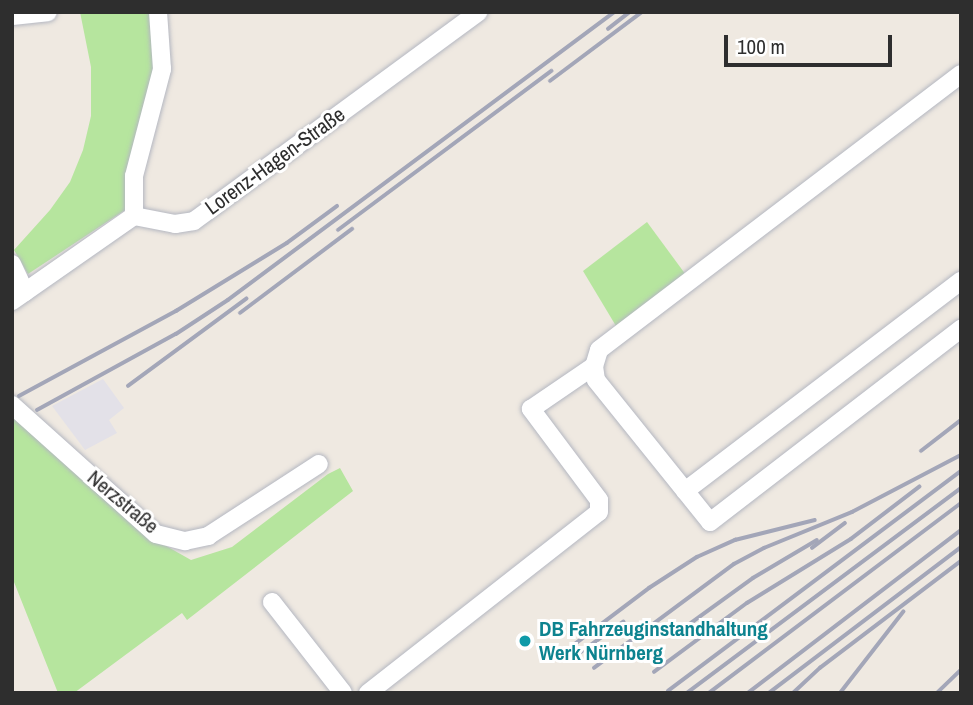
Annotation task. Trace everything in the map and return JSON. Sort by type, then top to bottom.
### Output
[{"type":"street","points":[[12,16],[48,12]]},
{"type":"street","points":[[12,264],[18,297],[134,216],[134,176],[163,63],[158,12]]},
{"type":"street","name":"Lorenz-Hagen-Straße","points":[[134,216],[175,224],[194,221],[479,12]]},
{"type":"street","points":[[961,74],[599,350],[593,366],[596,380],[710,522],[961,329]]},
{"type":"street","points":[[685,491],[961,281]]},
{"type":"street","points":[[368,693],[599,512],[599,500],[531,409],[593,366]]},
{"type":"street","name":"Nerzstraße","points":[[12,405],[156,534],[185,541],[208,536],[319,464]]},
{"type":"street","points":[[272,602],[343,693]]},
{"type":"shaded area","points":[[103,379],[124,408],[109,420],[117,433],[85,450],[52,406]]},
{"type":"green space","points":[[80,12],[154,12],[159,55],[128,208],[28,274],[14,250],[50,210],[70,182],[83,150],[91,116],[91,67]]},
{"type":"green space","points":[[647,222],[686,275],[616,326],[583,271]]},
{"type":"green space","points":[[12,413],[161,543],[191,560],[232,547],[328,474],[340,468],[353,491],[187,620],[182,613],[74,693],[58,693],[12,577]]},
{"type":"railway","points":[[37,410],[176,334],[228,300],[614,12]]},
{"type":"railway","points":[[608,29],[630,12]]},
{"type":"railway","points":[[550,81],[642,12]]},
{"type":"railway","points":[[338,230],[551,71]]},
{"type":"railway","points":[[19,396],[176,311],[287,243],[337,206]]},
{"type":"railway","points":[[240,313],[352,229]]},
{"type":"railway","points":[[128,386],[246,299]]},
{"type":"railway","points":[[921,451],[961,420]]},
{"type":"railway","points":[[594,668],[734,564],[764,548],[852,512],[961,455]]},
{"type":"railway","points":[[668,691],[961,471]]},
{"type":"railway","points":[[654,672],[747,603],[851,539],[919,487]]},
{"type":"railway","points":[[687,693],[961,488]]},
{"type":"railway","points":[[709,693],[961,503]]},
{"type":"railway","points":[[575,644],[649,588],[697,557],[735,540],[815,520]]},
{"type":"railway","points":[[812,548],[845,523]]},
{"type":"railway","points":[[748,693],[961,530]]},
{"type":"railway","points":[[680,631],[753,578],[817,540]]},
{"type":"railway","points":[[769,693],[961,547]]},
{"type":"railway","points":[[793,693],[820,668],[961,561]]},
{"type":"railway","points":[[840,693],[903,612]]},
{"type":"railway","points":[[581,652],[623,622]]},
{"type":"railway","points":[[937,693],[961,670]]},
{"type":"place","name":"DB Fahrzeuginstandhaltung Werk Nürnberg","points":[[525,641]]}]
